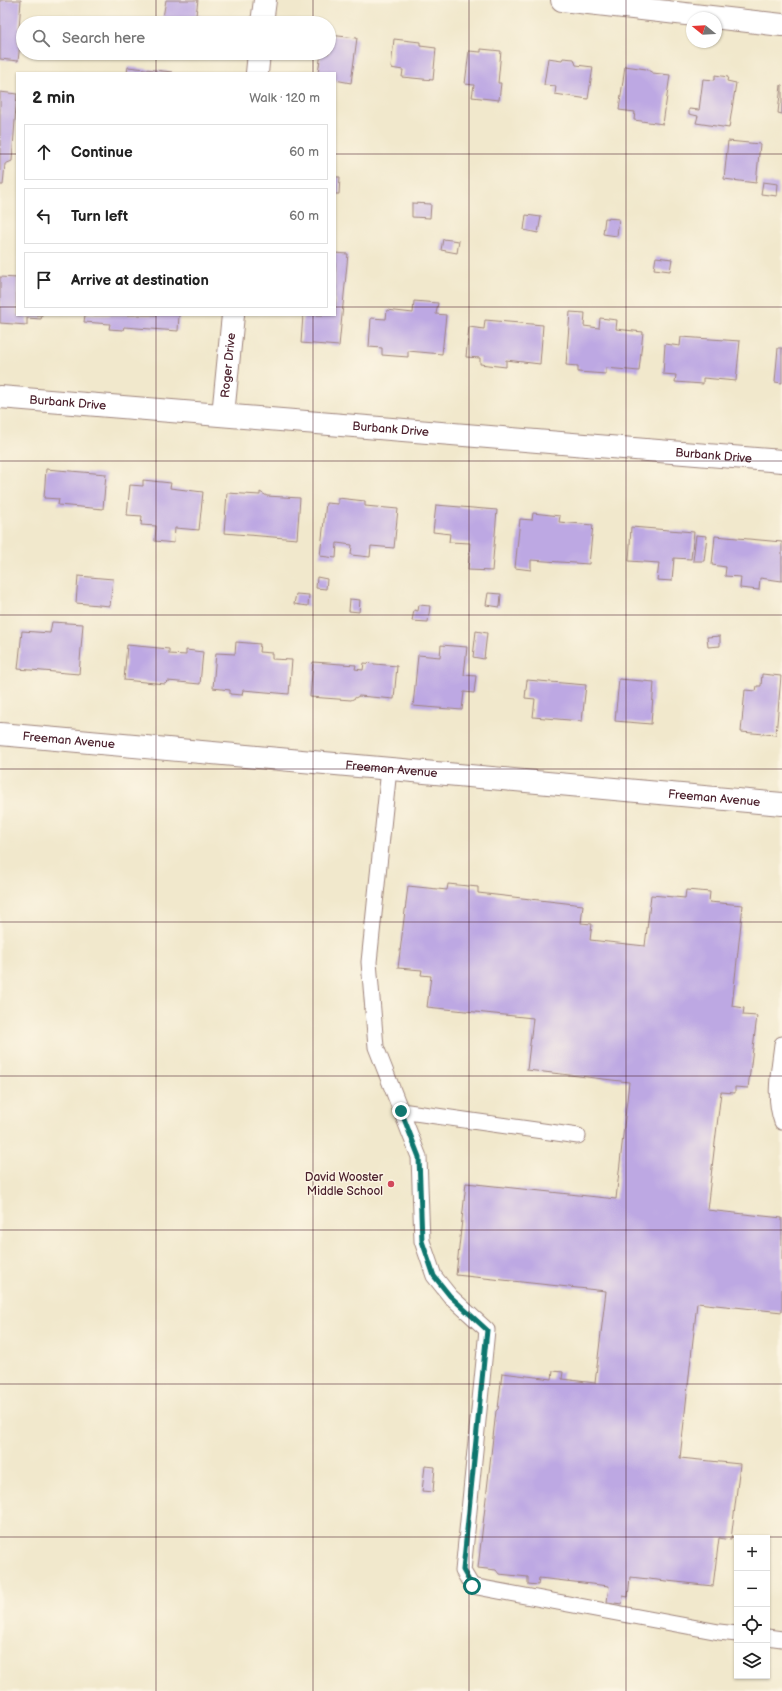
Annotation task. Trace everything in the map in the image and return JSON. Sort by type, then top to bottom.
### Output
[{"type":"street","points":[[263,16],[265,0]]},
{"type":"street","points":[[562,0],[782,25]]},
{"type":"street","points":[[257,72],[258,60]]},
{"type":"street","name":"Roger Drive","points":[[223,415],[233,316]]},
{"type":"street","name":"Burbank Drive","points":[[0,397],[782,462]]},
{"type":"street","name":"Freeman Avenue","points":[[0,734],[782,804]]},
{"type":"lane","points":[[389,768],[369,962],[376,1047],[419,1157],[422,1241],[434,1276],[450,1296],[487,1330],[463,1570],[472,1586],[734,1634]]},
{"type":"lane","points":[[782,1044],[777,1089],[778,1112],[782,1122]]},
{"type":"lane","points":[[401,1111],[578,1136]]},
{"type":"lane","points":[[770,1637],[782,1639]]},
{"type":"building","points":[[0,0],[21,0],[20,16],[16,16],[16,60],[18,61],[0,59]]},
{"type":"building","points":[[166,0],[198,0],[196,15],[201,16],[163,16]]},
{"type":"building","points":[[336,36],[357,38],[351,83],[336,80],[336,72],[318,72],[320,60],[336,60]]},
{"type":"building","points":[[394,39],[420,42],[420,46],[436,48],[433,80],[402,77],[403,70],[391,68]]},
{"type":"building","points":[[481,49],[501,51],[498,83],[501,83],[499,100],[472,97],[474,85],[465,84],[469,51],[481,52]]},
{"type":"building","points":[[548,58],[562,60],[563,58],[574,59],[576,65],[593,67],[588,99],[555,94],[556,86],[544,85]]},
{"type":"building","points":[[625,66],[646,69],[653,73],[670,75],[663,124],[634,120],[635,112],[619,110]]},
{"type":"building","points":[[128,67],[172,72],[127,72]]},
{"type":"building","points":[[715,75],[728,77],[727,81],[736,83],[729,128],[696,123],[698,116],[689,114],[689,109],[699,110],[703,79],[715,80]]},
{"type":"building","points":[[782,85],[782,114],[778,113]]},
{"type":"building","points":[[0,92],[16,94],[16,107],[12,161],[5,164],[3,185],[0,185]]},
{"type":"building","points":[[728,141],[760,144],[756,183],[724,179]]},
{"type":"building","points":[[336,177],[340,177],[339,194],[336,194]]},
{"type":"building","points":[[763,182],[778,184],[777,196],[761,194]]},
{"type":"building","points":[[412,203],[431,204],[430,218],[412,217]]},
{"type":"building","points":[[526,215],[541,217],[538,233],[524,230]]},
{"type":"building","points":[[605,218],[619,219],[617,236],[603,234]]},
{"type":"building","points":[[443,239],[459,241],[457,253],[441,250]]},
{"type":"building","points":[[336,253],[348,254],[339,346],[301,343],[303,316],[336,316]]},
{"type":"building","points":[[656,257],[672,259],[670,271],[654,269]]},
{"type":"building","points":[[0,277],[16,278],[16,316],[42,316],[41,319],[27,318],[27,325],[0,323]]},
{"type":"building","points":[[414,301],[438,303],[436,314],[446,315],[442,354],[408,351],[408,357],[382,355],[382,348],[369,347],[371,318],[386,319],[387,310],[413,313]]},
{"type":"building","points":[[570,312],[585,313],[584,326],[599,328],[600,318],[617,320],[616,329],[643,332],[639,371],[606,368],[606,374],[578,372],[578,366],[566,365]]},
{"type":"building","points":[[85,316],[179,316],[178,331],[124,327],[123,330],[109,329],[110,324],[84,322]]},
{"type":"building","points":[[485,320],[543,325],[540,364],[506,360],[506,367],[480,364],[480,358],[466,357],[469,327],[484,329]]},
{"type":"building","points":[[681,337],[740,341],[736,381],[703,378],[703,384],[675,382],[676,375],[663,374],[665,344],[680,346]]},
{"type":"building","points":[[778,348],[782,348],[782,383],[775,382]]},
{"type":"building","points":[[46,469],[106,474],[103,509],[58,505],[59,499],[44,498]]},
{"type":"building","points":[[143,480],[171,483],[170,488],[203,492],[199,530],[175,528],[174,543],[155,541],[156,526],[141,525],[142,516],[127,515],[130,485],[143,486]]},
{"type":"building","points":[[260,492],[267,496],[300,498],[297,539],[224,533],[227,493],[260,495]]},
{"type":"building","points":[[338,498],[365,501],[365,506],[398,509],[394,548],[371,546],[370,557],[351,555],[352,545],[337,543],[336,558],[320,556],[326,503],[338,504]]},
{"type":"building","points":[[436,505],[497,510],[492,571],[468,570],[470,543],[449,542],[450,534],[433,532]]},
{"type":"building","points":[[533,513],[560,516],[559,522],[593,525],[589,564],[531,560],[531,570],[515,568],[520,519],[532,520]]},
{"type":"building","points":[[631,527],[694,532],[691,559],[674,558],[672,581],[657,580],[659,563],[629,561]]},
{"type":"building","points":[[696,535],[707,536],[704,561],[693,561]]},
{"type":"building","points":[[715,536],[782,542],[782,581],[760,578],[759,590],[740,588],[741,577],[725,576],[726,567],[712,565]]},
{"type":"building","points":[[78,576],[113,579],[110,606],[76,603]]},
{"type":"building","points":[[317,577],[327,579],[326,589],[316,588]]},
{"type":"building","points":[[488,593],[501,594],[500,607],[486,605]]},
{"type":"building","points":[[296,594],[309,595],[308,606],[294,604]]},
{"type":"building","points":[[350,599],[360,600],[359,612],[349,611]]},
{"type":"building","points":[[419,605],[430,606],[428,622],[412,621],[414,610],[418,611]]},
{"type":"building","points":[[52,622],[83,624],[79,674],[18,669],[22,631],[50,633]]},
{"type":"building","points":[[476,631],[487,633],[484,659],[473,657]]},
{"type":"building","points":[[720,636],[720,646],[708,647],[707,637]]},
{"type":"building","points":[[236,642],[260,644],[259,652],[272,653],[272,659],[292,660],[289,694],[243,690],[242,695],[230,694],[230,690],[213,688],[216,653],[235,654]]},
{"type":"building","points":[[127,645],[169,649],[169,654],[186,655],[186,650],[203,652],[200,684],[168,681],[165,684],[124,680]]},
{"type":"building","points":[[441,645],[467,647],[464,675],[476,676],[474,693],[464,692],[462,710],[413,706],[418,655],[440,657]]},
{"type":"building","points":[[313,662],[356,665],[355,669],[363,670],[364,663],[397,666],[394,699],[359,696],[351,700],[310,697]]},
{"type":"building","points":[[762,674],[781,676],[776,735],[741,732],[745,690],[756,691],[757,686],[761,686]]},
{"type":"building","points":[[619,679],[654,682],[651,724],[615,721]]},
{"type":"building","points":[[527,680],[586,685],[582,721],[533,717],[535,699],[525,698]]},
{"type":"building","points":[[448,884],[478,887],[478,893],[583,905],[581,923],[592,924],[590,940],[645,946],[651,895],[685,898],[686,890],[710,892],[709,902],[743,905],[732,1006],[744,1008],[743,1015],[757,1016],[748,1088],[735,1087],[735,1093],[721,1092],[707,1210],[782,1218],[782,1312],[697,1303],[680,1458],[740,1464],[731,1540],[719,1538],[713,1586],[630,1577],[628,1597],[623,1596],[622,1604],[607,1602],[609,1586],[539,1578],[538,1585],[528,1584],[528,1577],[499,1574],[496,1570],[478,1568],[496,1411],[498,1409],[502,1373],[552,1379],[553,1371],[563,1372],[562,1379],[595,1383],[606,1291],[456,1275],[466,1183],[616,1199],[629,1082],[527,1070],[533,1018],[427,1007],[431,976],[421,975],[422,970],[398,968],[408,886],[447,890]]},
{"type":"building","points":[[425,1466],[435,1467],[433,1492],[422,1491]]},
{"type":"place","name":"David Wooster Middle School","points":[[391,1184]]},
{"type":"route","points":[[401,1111],[419,1157],[422,1241],[434,1276],[450,1296],[487,1330],[463,1570],[472,1586]]}]
